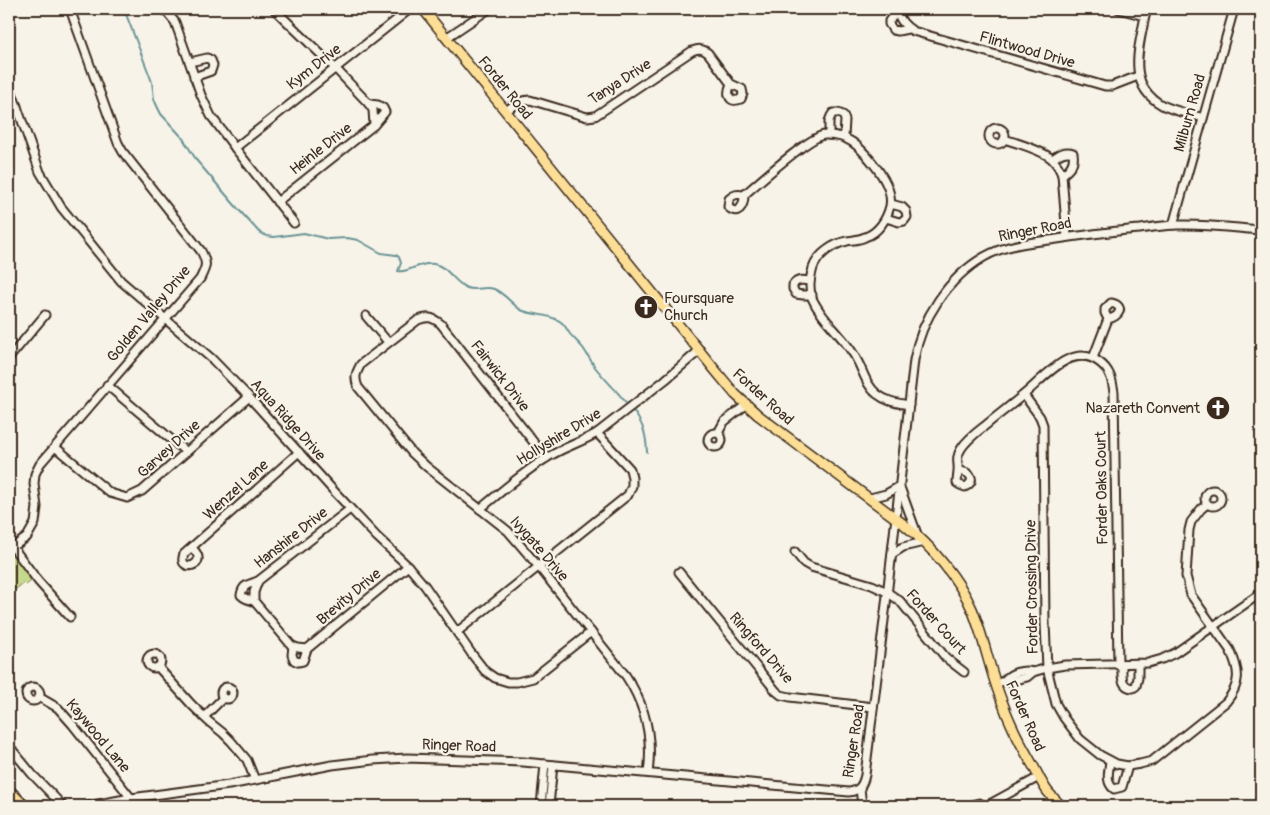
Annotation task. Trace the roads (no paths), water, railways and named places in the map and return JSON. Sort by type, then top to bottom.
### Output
[{"type":"highway","points":[[9,791],[24,806]]},
{"type":"main road","name":"Forder Road","points":[[423,9],[724,381],[772,426],[917,534],[935,554],[964,594],[1000,683],[1012,726],[1039,777],[1061,806]]},
{"type":"street","name":"Golden Valley Drive","points":[[11,545],[27,537],[33,528],[37,507],[34,484],[35,474],[40,464],[200,279],[205,269],[206,260],[201,251],[123,152],[114,134],[70,9]]},
{"type":"street","points":[[164,9],[175,22],[201,95],[211,116],[294,223]]},
{"type":"street","points":[[274,9],[369,104],[383,108],[385,112],[374,125]]},
{"type":"street","name":"Kym Drive","points":[[235,148],[410,9]]},
{"type":"street","points":[[446,38],[489,9]]},
{"type":"street","points":[[1119,9],[1145,12],[1137,70],[1138,76],[1148,93],[1162,105],[1203,118]]},
{"type":"street","name":"Milburn Road","points":[[1173,225],[1234,9]]},
{"type":"street","name":"Flintwood Drive","points":[[899,11],[889,21],[890,27],[898,31],[908,28]]},
{"type":"street","name":"Flintwood Drive","points":[[899,11],[900,20],[913,31],[1105,86],[1112,86],[1138,76]]},
{"type":"street","name":"Tanya Drive","points":[[506,111],[524,100],[530,100],[587,118],[595,116],[699,48],[708,53],[731,84]]},
{"type":"street","points":[[190,62],[207,58],[212,60],[211,71],[194,76]]},
{"type":"street","name":"Aqua Ridge Drive","points":[[9,84],[40,172],[61,207],[121,281],[212,359],[249,397],[350,509],[408,566],[425,586],[485,671],[495,678],[508,682],[533,678],[591,632]]},
{"type":"street","name":"Heinle Drive","points":[[277,202],[374,125],[373,110],[369,104]]},
{"type":"street","points":[[9,108],[17,106]]},
{"type":"street","points":[[829,135],[831,116],[833,113],[838,113],[843,115],[845,120],[844,137]]},
{"type":"street","points":[[744,195],[800,148],[824,134],[844,137],[860,147],[874,164],[888,188],[890,204],[886,218],[875,232],[866,237],[835,245],[818,258],[813,267],[810,281],[812,298],[827,322],[850,346],[870,387],[889,401],[909,405]]},
{"type":"street","points":[[1004,138],[1032,148],[1053,159],[1062,175],[1067,237]]},
{"type":"street","points":[[1053,159],[1068,151],[1073,153],[1073,164],[1062,175]]},
{"type":"street","points":[[886,218],[899,222],[904,221],[907,217],[906,211],[902,207],[890,204]]},
{"type":"street","name":"Ringer Road","points":[[87,806],[229,785],[332,765],[389,758],[457,759],[545,764],[854,792],[860,788],[864,780],[916,349],[924,326],[940,300],[960,276],[984,257],[1000,250],[1024,244],[1067,237],[1173,225],[1261,230]]},
{"type":"street","points":[[810,281],[798,280],[793,285],[793,289],[796,294],[812,295]]},
{"type":"street","points":[[9,358],[45,315]]},
{"type":"street","points":[[366,316],[388,342]]},
{"type":"street","name":"Fairwick Drive","points":[[388,342],[418,320],[428,317],[441,324],[546,458]]},
{"type":"street","points":[[958,471],[956,460],[969,438],[1064,361],[1080,356],[1093,358],[1108,319]]},
{"type":"street","name":"Ivygate Drive","points":[[388,342],[361,364],[355,374],[358,387],[412,453],[427,467],[508,530],[626,676],[640,700],[648,728],[650,760],[648,773]]},
{"type":"street","name":"Hollyshire Drive","points":[[480,509],[546,458],[597,433],[700,350]]},
{"type":"street","name":"Forder Oaks Court","points":[[1093,358],[1105,367],[1112,378],[1114,392],[1120,664],[1122,680],[1128,688],[1136,686],[1138,664]]},
{"type":"street","points":[[107,385],[186,452]]},
{"type":"street","name":"Forder Crossing Drive","points":[[1024,394],[1040,417],[1043,425],[1047,668],[1056,704],[1064,718],[1080,739],[1100,756],[1110,761],[1128,766],[1146,763],[1158,757],[1226,702],[1233,694],[1238,679],[1237,667],[1230,650],[1191,595],[1186,576],[1191,522],[1201,508],[1207,504]]},
{"type":"street","name":"Garvey Drive","points":[[54,447],[110,492],[127,498],[142,491],[249,397]]},
{"type":"street","points":[[718,433],[724,422],[747,404]]},
{"type":"street","points":[[457,632],[628,495],[632,486],[630,469],[597,433]]},
{"type":"street","name":"Wenzel Lane","points":[[192,548],[299,452]]},
{"type":"street","points":[[870,498],[886,494],[900,486],[917,534]]},
{"type":"street","name":"Hanshire Drive","points":[[254,601],[254,592],[258,582],[350,509]]},
{"type":"street","points":[[892,554],[904,547],[924,542]]},
{"type":"street","points":[[11,545],[38,581],[70,617]]},
{"type":"street","name":"Forder Court","points":[[795,552],[804,563],[811,567],[872,584],[900,601],[946,658],[964,672]]},
{"type":"street","name":"Brevity Drive","points":[[258,582],[246,585],[241,595],[243,598],[254,601],[293,646],[292,655],[294,660],[298,662],[303,661],[307,649],[408,566]]},
{"type":"street","name":"Ringford Drive","points":[[679,572],[781,695],[873,707]]},
{"type":"street","points":[[1000,683],[1027,677],[1033,672],[1047,668],[1065,665],[1138,664],[1162,659],[1175,653],[1261,593]]},
{"type":"street","points":[[293,646],[307,649]]},
{"type":"street","points":[[158,666],[208,722],[227,737],[247,760],[255,780]]},
{"type":"street","name":"Kaywood Lane","points":[[39,696],[58,708],[131,798]]},
{"type":"street","points":[[204,717],[223,698]]},
{"type":"street","points":[[9,746],[32,774],[63,806]]},
{"type":"street","points":[[1110,761],[1108,780],[1110,786],[1114,789],[1122,787],[1128,766]]},
{"type":"street","points":[[540,806],[545,764]]},
{"type":"street","points":[[549,806],[553,765]]},
{"type":"street","points":[[973,806],[979,803],[986,806],[1039,777]]},
{"type":"street","points":[[860,788],[862,806]]},
{"type":"waterway","points":[[124,9],[152,82],[154,99],[161,114],[182,137],[197,161],[259,232],[274,237],[304,233],[328,239],[347,238],[358,240],[381,253],[399,257],[401,263],[398,271],[405,271],[424,264],[434,264],[444,268],[462,286],[474,289],[494,289],[521,310],[552,317],[562,323],[583,348],[595,367],[628,405]]},
{"type":"waterway","points":[[631,408],[643,428],[647,452]]},
{"type":"place","name":"Foursquare Church","points":[[646,307]]},
{"type":"place","name":"Nazareth Convent","points":[[1218,408]]}]
